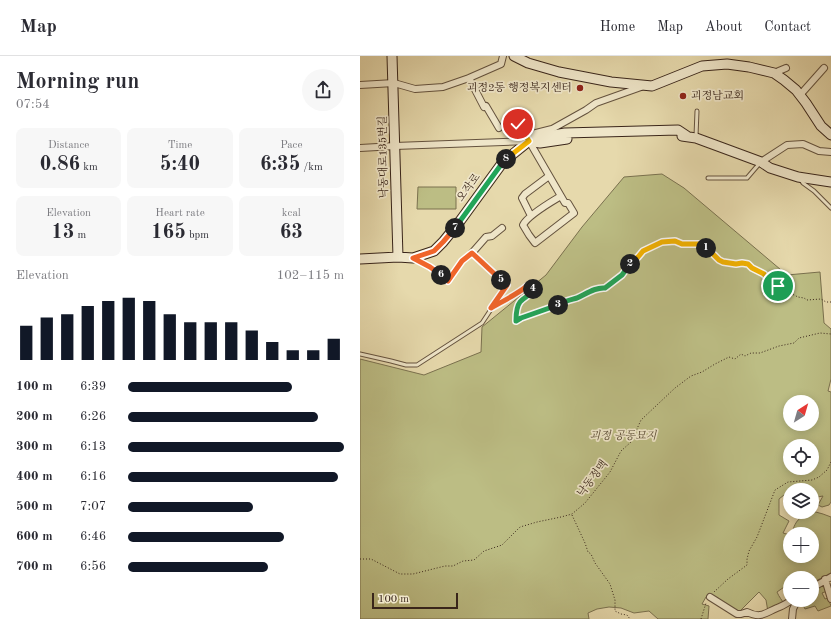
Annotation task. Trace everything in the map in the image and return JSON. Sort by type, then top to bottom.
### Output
[{"type":"street","name":"낙동대로135번길","points":[[392,56],[398,257]]},
{"type":"street","points":[[360,85],[394,83],[415,89],[443,87],[469,78],[500,64],[503,56]]},
{"type":"street","points":[[514,56],[528,63],[560,72],[611,82],[643,86],[652,86],[702,66],[726,64],[749,67],[774,74],[784,80],[796,90],[821,126],[831,135]]},
{"type":"street","points":[[774,74],[786,68]]},
{"type":"street","points":[[800,95],[824,68]]},
{"type":"street","points":[[469,78],[484,107],[486,106],[499,128]]},
{"type":"street","points":[[529,141],[536,133],[552,129],[596,103],[643,86]]},
{"type":"street","points":[[360,148],[529,141],[540,143],[566,140],[691,137],[761,162],[770,168],[798,177],[831,182]]},
{"type":"street","points":[[529,141],[549,176],[556,185],[565,203],[568,203],[574,213],[535,243],[523,225],[525,221],[561,196]]},
{"type":"street","name":"오작로","points":[[360,259],[398,257],[413,258],[434,251],[460,221],[503,162],[529,141]]},
{"type":"street","points":[[761,162],[787,145],[803,144],[819,151],[831,152]]},
{"type":"street","points":[[761,162],[772,162],[800,171],[831,176]]},
{"type":"street","points":[[532,216],[522,198],[525,194],[549,176]]},
{"type":"street","points":[[472,253],[486,237],[492,236],[502,228]]},
{"type":"street","points":[[819,583],[828,578]]},
{"type":"street","points":[[828,578],[831,593]]},
{"type":"street","points":[[828,578],[831,599]]},
{"type":"street","points":[[710,597],[737,614],[747,612],[764,616],[777,608],[783,607]]},
{"type":"street","points":[[792,619],[794,607]]},
{"type":"lane","points":[[691,137],[697,111]]},
{"type":"lane","points":[[518,124],[529,141]]},
{"type":"lane","points":[[708,178],[747,178],[761,162]]},
{"type":"lane","points":[[798,177],[803,184],[814,191],[831,208]]},
{"type":"lane","points":[[360,354],[406,365],[417,365],[482,323],[507,285],[472,253],[462,261],[448,281],[430,267],[413,258]]},
{"type":"path","points":[[491,308],[527,286],[534,289],[533,292],[519,302],[516,313],[516,321],[600,288],[605,288],[622,275],[629,265],[643,251],[662,242],[675,241],[682,244],[704,246],[716,259],[723,262],[748,264],[752,268],[764,274],[778,286],[784,287],[798,297],[807,300],[821,299],[826,302],[831,302]]},
{"type":"path","name":"낙동정맥","points":[[360,559],[371,559],[400,574],[413,574],[445,566],[453,566],[463,561],[474,560],[484,551],[502,544],[520,527],[572,514],[585,503],[610,472],[621,451],[631,442],[641,420],[675,388],[691,376],[702,372],[729,357],[735,359],[741,354],[745,356],[751,353],[760,353],[779,346],[794,343],[799,338],[820,333],[831,334]]},
{"type":"path","points":[[701,619],[705,605],[710,597],[728,579],[747,565],[749,551],[757,537],[775,490],[788,482],[812,480],[819,477],[827,470],[831,462]]},
{"type":"path","points":[[572,514],[588,552],[591,554],[595,563],[610,584],[615,600],[615,611],[627,615],[630,619]]},
{"type":"green space","name":"괴정 공동묘지","points":[[662,174],[684,188],[787,275],[820,272],[824,323],[831,329],[831,379],[828,391],[831,392],[831,502],[829,505],[822,507],[819,506],[823,496],[819,497],[819,483],[783,483],[783,496],[779,499],[779,515],[783,519],[789,521],[786,527],[783,527],[783,563],[819,563],[819,527],[794,527],[799,519],[819,519],[819,513],[831,517],[831,573],[819,579],[819,571],[783,571],[783,588],[777,592],[783,604],[768,612],[766,600],[759,592],[738,613],[712,597],[706,597],[702,604],[709,606],[708,619],[658,619],[649,611],[634,613],[621,608],[609,607],[597,609],[588,613],[589,619],[360,619],[360,359],[424,375],[481,352],[482,327],[546,275],[582,227],[624,177]]},
{"type":"green space","points":[[418,187],[456,187],[456,209],[417,209]]},
{"type":"green space","points":[[824,583],[827,591],[822,593],[825,599],[828,598],[831,606],[818,611],[816,607],[819,607],[819,586]]},
{"type":"place","name":"괴정2동 행정복지센터","points":[[580,88]]},
{"type":"place","name":"괴정남교회","points":[[683,96]]},
{"type":"route","points":[[518,124],[529,141],[503,162],[443,242],[434,251],[413,258],[430,267],[448,281],[462,261],[472,253],[507,285],[491,308],[527,286],[534,289],[533,292],[519,302],[516,313],[516,321],[591,291],[605,288],[622,275],[629,265],[643,251],[662,242],[668,241],[675,241],[682,244],[699,244],[709,250],[716,259],[723,262],[748,264],[752,268],[764,274],[778,286]]}]
